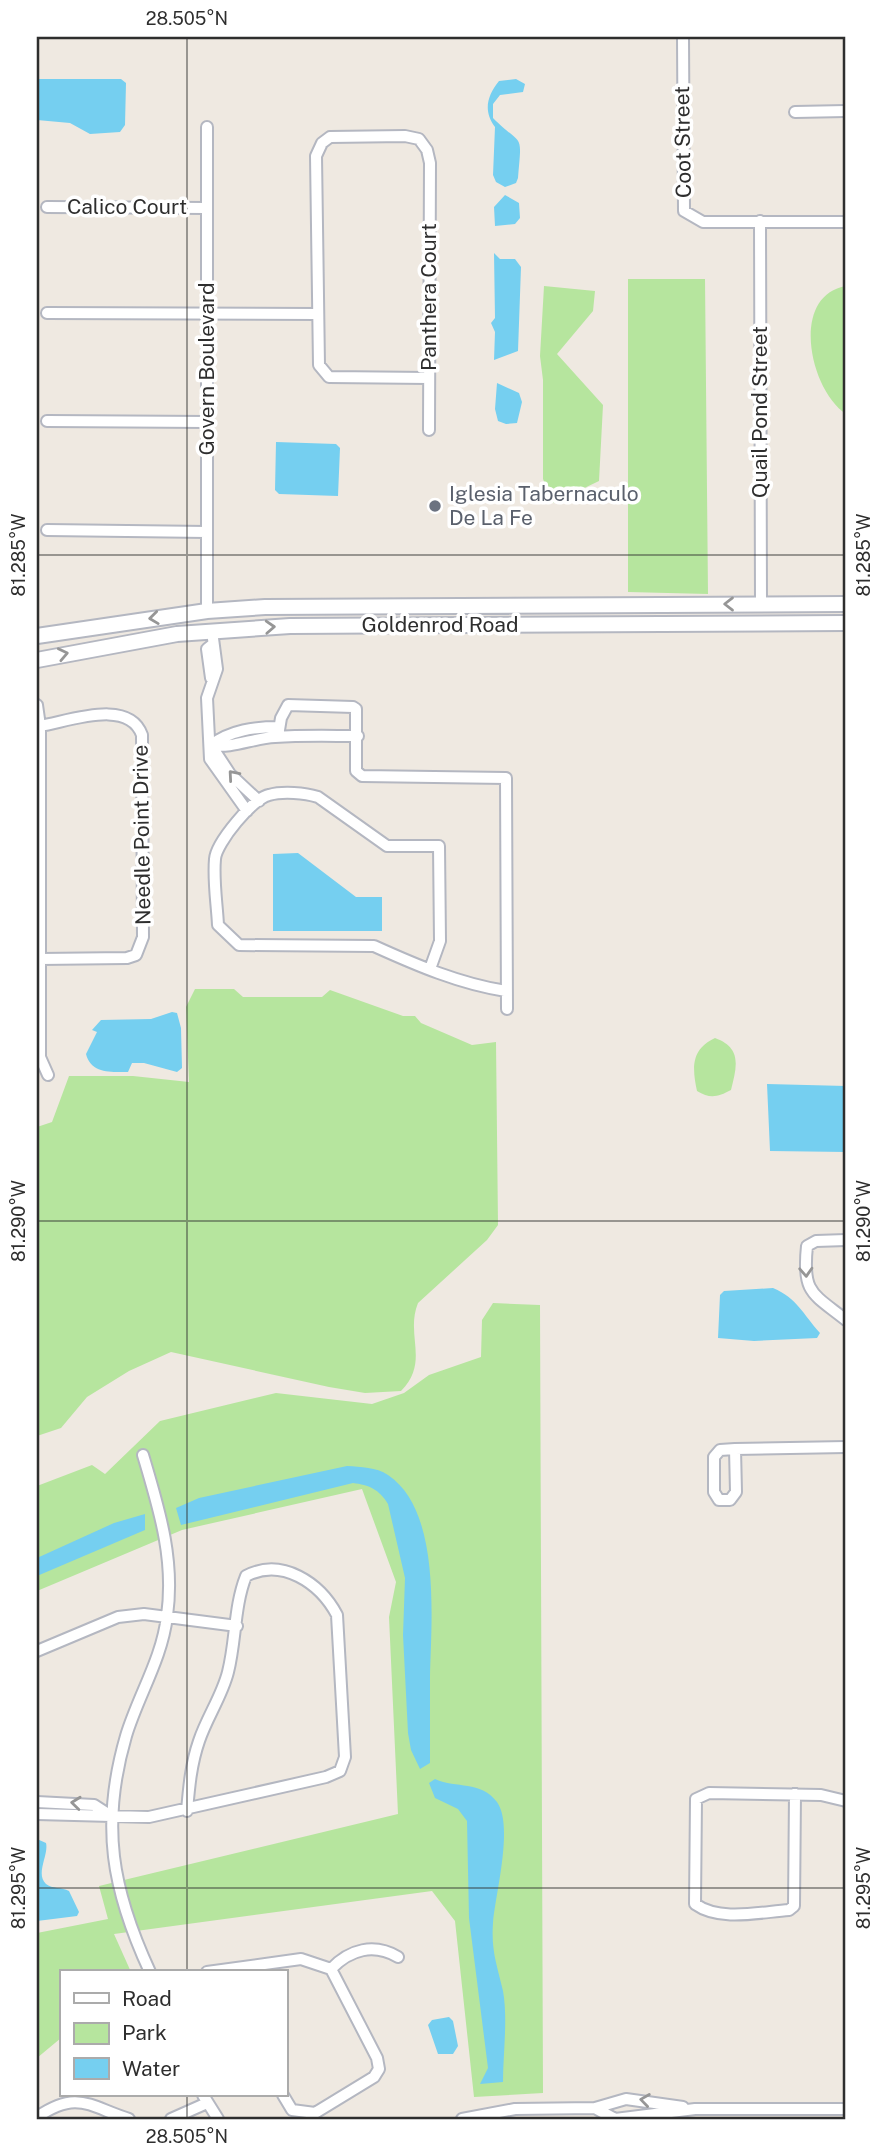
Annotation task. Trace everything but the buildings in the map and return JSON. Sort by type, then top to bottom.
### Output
[{"type":"main road","points":[[604,624],[622,618],[743,618],[761,604]]},
{"type":"main road","name":"Goldenrod Road","points":[[37,636],[207,611],[246,609],[846,604]]},
{"type":"main road","points":[[505,625],[514,614],[604,614],[621,605]]},
{"type":"main road","points":[[350,626],[374,619],[478,619],[489,606]]},
{"type":"main road","points":[[212,638],[246,609]]},
{"type":"main road","points":[[177,634],[207,611]]},
{"type":"main road","points":[[789,623],[800,612],[846,612]]},
{"type":"main road","name":"Goldenrod Road","points":[[37,660],[177,634],[212,638],[350,626],[846,623]]},
{"type":"street","name":"Coot Street","points":[[683,37],[684,211],[703,222],[760,221]]},
{"type":"street","points":[[795,112],[846,111]]},
{"type":"street","name":"Govern Boulevard","points":[[207,127],[207,611]]},
{"type":"street","name":"Panthera Court","points":[[318,314],[316,156],[322,143],[330,138],[405,136],[419,139],[427,150],[429,163],[429,430]]},
{"type":"street","name":"Calico Court","points":[[47,207],[207,208]]},
{"type":"street","points":[[760,221],[846,222]]},
{"type":"street","name":"Quail Pond Street","points":[[760,221],[761,604]]},
{"type":"street","points":[[47,313],[318,314],[319,365],[329,377],[429,378]]},
{"type":"street","points":[[47,421],[207,422]]},
{"type":"street","points":[[47,530],[207,531]]},
{"type":"street","points":[[212,638],[216,649],[217,668],[211,678],[207,713],[211,746],[209,754],[214,769],[247,811]]},
{"type":"street","points":[[37,705],[40,726],[40,1057],[48,1075]]},
{"type":"street","points":[[279,732],[288,705],[356,709],[356,771],[362,776],[506,778],[507,1009]]},
{"type":"street","name":"Needle Point Drive","points":[[40,726],[108,714],[127,715],[137,722],[142,735],[141,947],[136,955],[127,958],[40,959]]},
{"type":"street","points":[[211,746],[223,736],[279,732],[358,736]]},
{"type":"street","points":[[211,746],[230,774],[259,801]]},
{"type":"street","points":[[430,969],[440,941],[439,846],[387,846],[372,838],[318,797],[309,794],[267,795],[247,811],[218,845],[215,859],[218,925],[224,934],[239,945],[374,946],[430,969],[475,986],[506,990]]},
{"type":"street","points":[[846,1240],[816,1241],[807,1246],[805,1279],[812,1295],[846,1320]]},
{"type":"street","points":[[735,1449],[736,1492],[730,1500],[719,1500],[714,1492],[714,1457],[720,1450],[735,1449],[846,1447]]},
{"type":"street","points":[[143,1455],[164,1527],[171,1572],[167,1617],[152,1670],[126,1735],[111,1816],[117,1884],[124,1912],[149,1970]]},
{"type":"street","points":[[37,1814],[149,1817],[187,1811],[327,1777],[340,1771],[345,1757],[337,1615],[328,1598],[311,1583],[292,1573],[266,1569],[246,1576],[241,1587],[237,1626],[225,1684],[199,1741],[190,1777],[187,1811]]},
{"type":"street","points":[[37,1651],[118,1617],[144,1614],[237,1626]]},
{"type":"street","points":[[795,1794],[794,1906],[789,1910],[728,1914],[704,1910],[695,1904],[696,1799],[709,1793],[795,1794],[821,1795],[846,1801]]},
{"type":"street","points":[[37,1802],[94,1805],[111,1816]]},
{"type":"street","points":[[331,1969],[341,1958],[374,1949],[382,1948],[398,1957]]},
{"type":"street","points":[[234,1970],[301,1959],[331,1969],[377,2058],[379,2069],[374,2077],[315,2113],[303,2114],[292,2110],[284,2096]]},
{"type":"street","points":[[171,2119],[205,2099],[218,2119]]},
{"type":"street","points":[[462,2119],[515,2109],[595,2108],[626,2099],[695,2109]]},
{"type":"street","points":[[37,2117],[50,2108],[76,2101],[95,2104],[130,2119]]},
{"type":"street","points":[[595,2108],[615,2119],[695,2109],[846,2109]]},
{"type":"green space","points":[[628,279],[705,279],[708,594],[628,592]]},
{"type":"green space","points":[[544,286],[595,291],[593,311],[557,354],[603,405],[599,481],[553,503],[543,479],[543,380],[540,356]]},
{"type":"green space","points":[[846,286],[846,414],[833,402],[815,366],[811,325],[817,307],[828,293]]},
{"type":"green space","points":[[195,989],[234,989],[243,997],[322,997],[330,990],[403,1016],[415,1016],[421,1023],[472,1045],[496,1042],[498,1225],[487,1240],[418,1303],[414,1326],[414,1370],[401,1391],[365,1393],[329,1387],[171,1352],[129,1371],[87,1397],[61,1428],[37,1436],[37,1127],[52,1122],[69,1076],[133,1076],[189,1082],[186,1007]]},
{"type":"green space","points":[[715,1038],[730,1047],[736,1066],[731,1090],[718,1096],[710,1096],[697,1091],[694,1067],[701,1048]]},
{"type":"green space","points":[[493,1303],[540,1305],[543,2093],[474,2097],[455,1921],[432,1891],[114,1934],[130,1970],[60,1970],[60,2039],[37,2058],[37,1933],[108,1919],[99,1886],[398,1814],[389,1617],[396,1582],[362,1489],[182,1530],[37,1591],[37,1486],[92,1465],[105,1474],[160,1421],[276,1393],[372,1404],[404,1393],[429,1375],[481,1357],[482,1320]]},
{"type":"water","points":[[37,79],[121,79],[126,83],[125,125],[120,132],[90,134],[70,123],[37,120]]},
{"type":"water","points":[[516,79],[525,84],[523,92],[500,95],[493,104],[493,118],[520,146],[518,178],[516,183],[505,187],[496,182],[493,175],[495,127],[489,115],[488,104],[499,81]]},
{"type":"water","points":[[505,195],[519,203],[520,218],[515,224],[495,226],[494,207]]},
{"type":"water","points":[[494,253],[500,259],[515,259],[521,267],[518,351],[494,360],[495,332],[491,323],[495,318]]},
{"type":"water","points":[[497,383],[519,393],[522,402],[517,423],[506,424],[498,421],[495,409]]},
{"type":"water","points":[[276,442],[336,444],[340,448],[338,496],[279,494],[275,490]]},
{"type":"water","points":[[298,853],[356,897],[382,897],[382,931],[273,931],[273,854]]},
{"type":"water","points":[[177,1013],[181,1028],[182,1068],[177,1072],[144,1063],[132,1063],[128,1072],[109,1072],[97,1068],[89,1061],[86,1054],[97,1032],[92,1030],[101,1020],[151,1019]]},
{"type":"water","points":[[767,1084],[846,1086],[846,1152],[770,1151]]},
{"type":"water","points":[[773,1288],[799,1307],[820,1333],[817,1338],[754,1341],[718,1338],[720,1295],[724,1291]]},
{"type":"water","points":[[347,1466],[373,1469],[388,1475],[405,1492],[417,1514],[425,1540],[431,1598],[430,1763],[420,1769],[411,1750],[408,1733],[403,1635],[405,1578],[388,1504],[381,1495],[369,1487],[353,1483],[181,1525],[176,1508],[199,1498]]},
{"type":"water","points":[[145,1514],[145,1530],[37,1576],[37,1558],[114,1523]]},
{"type":"water","points":[[435,1779],[483,1791],[497,1802],[502,1813],[504,1843],[494,1911],[493,1942],[504,2002],[503,2082],[480,2084],[488,2068],[469,1918],[467,1821],[458,1809],[435,1798],[429,1783]]},
{"type":"water","points":[[37,1839],[46,1843],[43,1880],[48,1886],[69,1891],[79,1912],[77,1916],[37,1921]]},
{"type":"water","points":[[449,2017],[453,2021],[458,2046],[453,2054],[438,2054],[428,2025],[432,2020]]},
{"type":"place","name":"Iglesia Tabernaculo De La Fe","points":[[435,506]]}]
